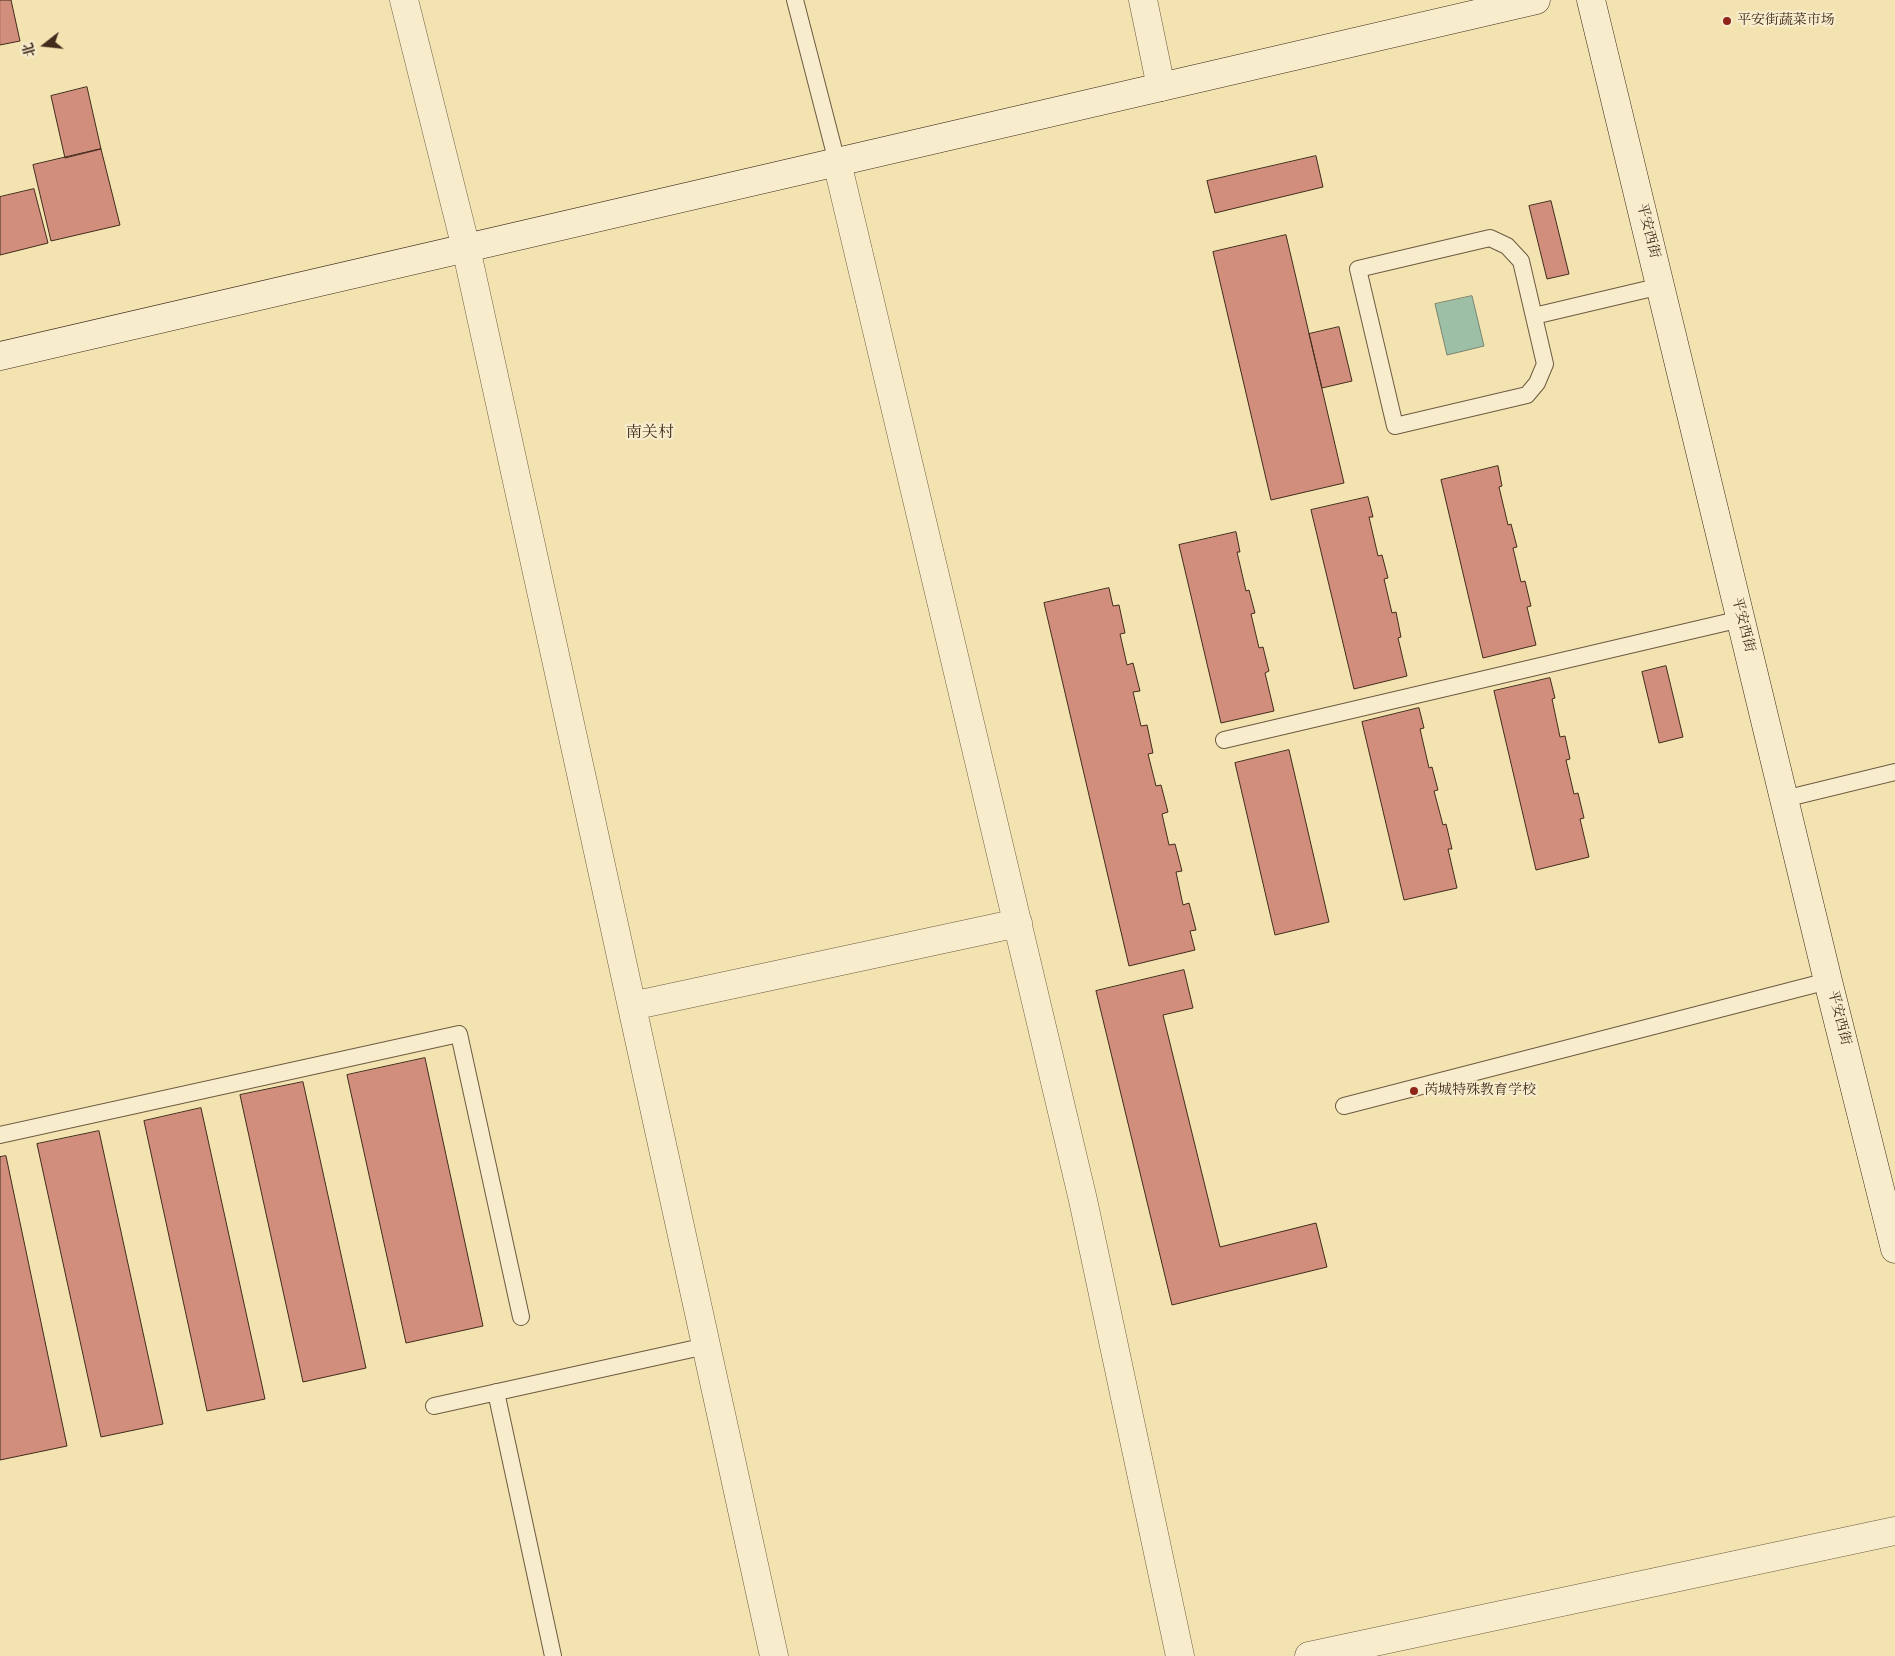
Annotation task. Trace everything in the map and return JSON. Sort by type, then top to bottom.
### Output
[{"type":"street","points":[[404,0],[466,248],[774,1656]]},
{"type":"street","points":[[1143,0],[1161,87]]},
{"type":"street","points":[[0,356],[1536,0]]},
{"type":"street","name":"平安西街","points":[[1591,0],[1828,981],[1895,1249]]},
{"type":"street","points":[[838,162],[1083,1200],[1180,1656]]},
{"type":"street","points":[[632,1006],[1018,923]]},
{"type":"street","points":[[1309,1656],[1895,1531]]},
{"type":"lane","points":[[795,0],[838,162]]},
{"type":"lane","points":[[1490,238],[1507,246],[1521,261],[1534,316],[1545,364],[1537,383],[1527,395],[1395,426],[1358,269],[1490,238]]},
{"type":"lane","points":[[1534,316],[1661,286]]},
{"type":"lane","points":[[1224,740],[1741,619]]},
{"type":"lane","points":[[1784,799],[1895,772]]},
{"type":"lane","points":[[1344,1106],[1828,981]]},
{"type":"lane","points":[[0,1135],[459,1034],[521,1318]]},
{"type":"lane","points":[[434,1406],[706,1346]]},
{"type":"lane","points":[[496,1392],[553,1656]]},
{"type":"shaded area","points":[[1472,296],[1484,346],[1447,355],[1435,304]]},
{"type":"building","points":[[0,0],[11,0],[20,41],[0,45]]},
{"type":"building","points":[[87,87],[101,149],[65,158],[51,96]]},
{"type":"building","points":[[101,149],[120,225],[51,241],[33,165]]},
{"type":"building","points":[[1316,156],[1323,187],[1215,213],[1207,181]]},
{"type":"building","points":[[34,189],[48,243],[0,255],[0,197]]},
{"type":"building","points":[[1551,201],[1569,274],[1547,279],[1529,206]]},
{"type":"building","points":[[1286,235],[1344,483],[1271,500],[1213,252]]},
{"type":"building","points":[[1339,327],[1352,381],[1322,388],[1309,334]]},
{"type":"building","points":[[1498,466],[1502,486],[1499,487],[1508,525],[1511,524],[1517,547],[1513,548],[1521,582],[1525,581],[1531,606],[1527,607],[1536,645],[1483,658],[1441,480]]},
{"type":"building","points":[[1368,497],[1373,517],[1369,517],[1378,556],[1382,555],[1388,578],[1384,579],[1392,613],[1396,612],[1401,637],[1398,638],[1407,676],[1354,689],[1311,510]]},
{"type":"building","points":[[1236,532],[1240,552],[1237,552],[1246,591],[1249,590],[1255,613],[1251,614],[1259,648],[1263,647],[1269,671],[1265,673],[1274,711],[1221,723],[1179,545]]},
{"type":"building","points":[[1109,588],[1113,606],[1119,605],[1125,633],[1120,634],[1127,665],[1133,663],[1140,691],[1133,692],[1141,726],[1147,725],[1153,753],[1148,754],[1156,786],[1161,785],[1168,812],[1162,814],[1169,845],[1175,844],[1182,871],[1176,872],[1183,905],[1189,903],[1196,930],[1190,931],[1195,950],[1129,966],[1044,603]]},
{"type":"building","points":[[1666,666],[1683,737],[1659,743],[1642,672]]},
{"type":"building","points":[[1550,678],[1555,698],[1552,699],[1560,737],[1565,736],[1570,759],[1566,760],[1574,794],[1578,793],[1584,818],[1580,819],[1589,857],[1536,870],[1494,691]]},
{"type":"building","points":[[1419,708],[1424,728],[1420,729],[1429,768],[1432,767],[1438,790],[1434,791],[1443,825],[1446,824],[1452,849],[1448,849],[1457,888],[1404,900],[1362,722]]},
{"type":"building","points":[[1289,750],[1329,922],[1275,935],[1235,763]]},
{"type":"building","points":[[1184,970],[1193,1008],[1163,1015],[1220,1247],[1316,1223],[1327,1267],[1172,1305],[1096,991]]},
{"type":"building","points":[[425,1058],[483,1326],[406,1343],[347,1075]]},
{"type":"building","points":[[303,1082],[366,1368],[303,1382],[240,1095]]},
{"type":"building","points":[[201,1108],[265,1399],[207,1411],[144,1121]]},
{"type":"building","points":[[99,1131],[163,1424],[101,1437],[37,1144]]},
{"type":"building","points":[[6,1156],[67,1446],[0,1460],[0,1157]]},
{"type":"place","name":"平安街蔬菜市场","points":[[1727,21]]},
{"type":"place","name":"芮城特殊教育学校","points":[[1414,1091]]},
{"type":"district","name":"南关村","points":[[650,434]]}]
